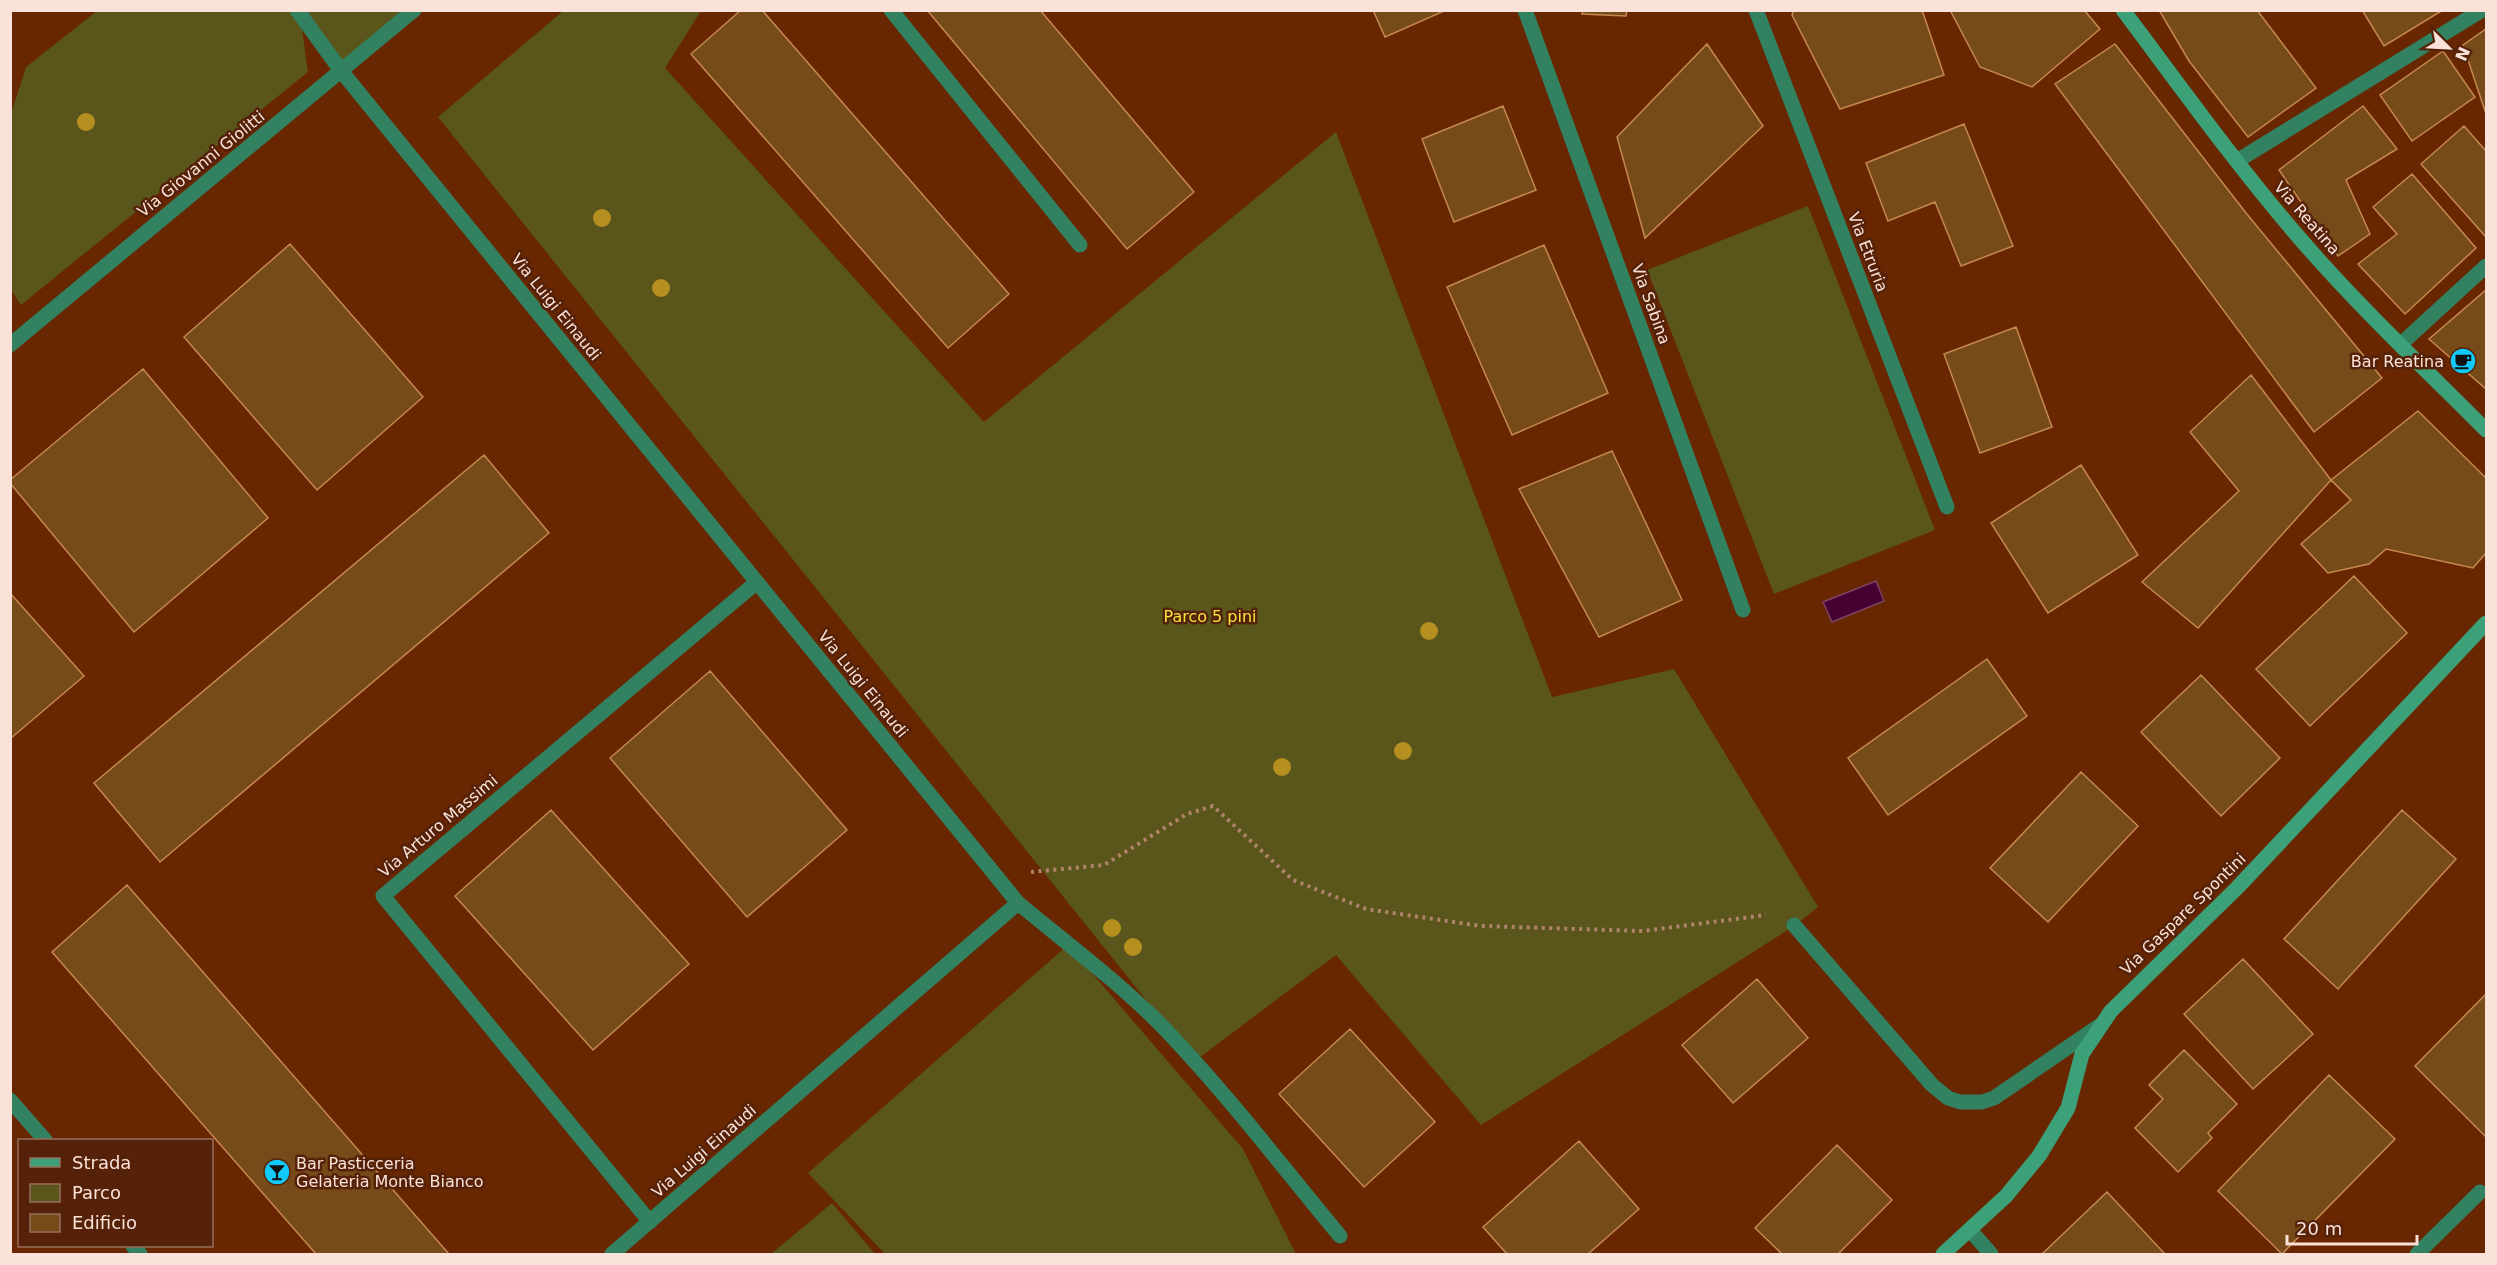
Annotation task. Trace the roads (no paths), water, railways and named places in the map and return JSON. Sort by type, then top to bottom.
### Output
[{"type":"main road","name":"Via Reatina","points":[[2123,10],[2237,162],[2324,266],[2487,430]]},
{"type":"main road","name":"Via Gaspare Spontini","points":[[1943,1254],[2027,1172],[2057,1129],[2073,1095],[2082,1054],[2099,1026],[2128,993],[2257,869],[2487,623]]},
{"type":"street","name":"Via Luigi Einaudi","points":[[297,10],[342,72],[1018,903],[612,1254]]},
{"type":"street","name":"Via Giovanni Giolitti","points":[[10,345],[414,10]]},
{"type":"street","points":[[891,10],[1080,245]]},
{"type":"street","name":"Via Sabina","points":[[1525,10],[1743,610]]},
{"type":"street","name":"Via Etruria","points":[[1756,10],[1947,507]]},
{"type":"street","points":[[2237,162],[2482,10]]},
{"type":"street","points":[[2401,344],[2487,267]]},
{"type":"street","name":"Via Arturo Massimi","points":[[650,1221],[383,897],[757,582]]},
{"type":"street","points":[[1018,903],[1159,1023],[1195,1061],[1340,1236]]},
{"type":"street","points":[[1794,926],[1932,1085],[1948,1098],[1960,1102],[1982,1102],[2003,1094],[2099,1026]]},
{"type":"street","points":[[10,1100],[44,1139]]},
{"type":"street","points":[[2417,1254],[2480,1192]]},
{"type":"street","points":[[1970,1230],[1991,1254]]},
{"type":"place","name":"Bar Reatina","points":[[2463,361]]},
{"type":"place","name":"Bar Pasticceria Gelateria Monte Bianco","points":[[277,1172]]},
{"type":"park label","name":"Parco 5 pini","points":[[1210,616]]}]
